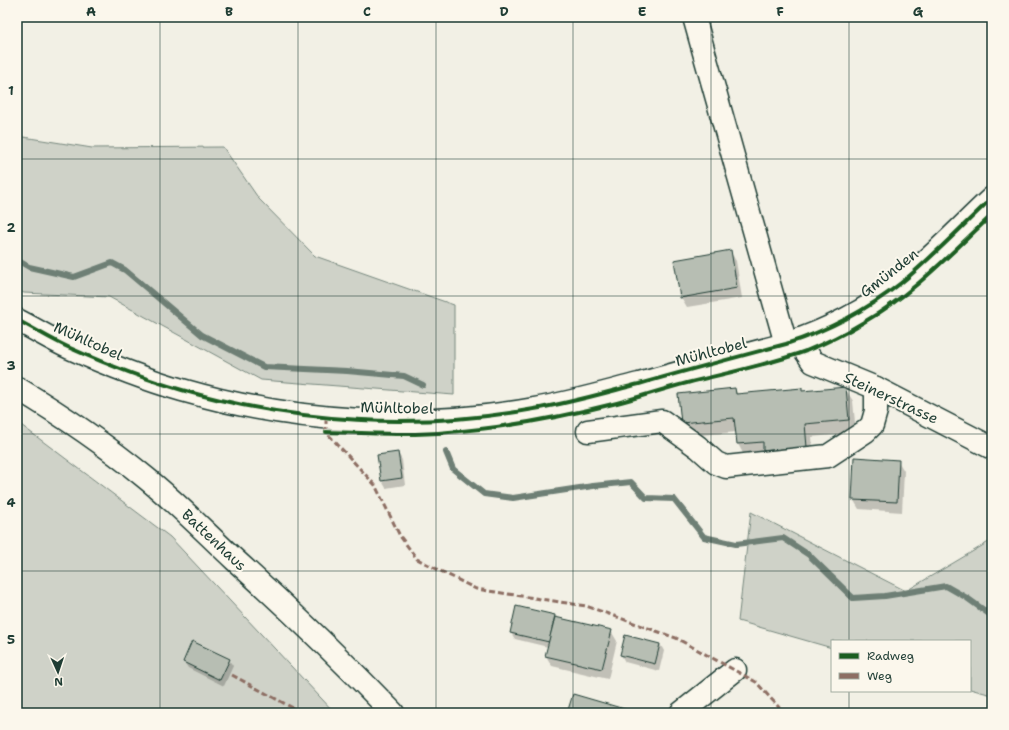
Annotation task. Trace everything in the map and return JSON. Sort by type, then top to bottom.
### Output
[{"type":"main road","points":[[694,17],[793,342]]},
{"type":"main road","name":"Gmünden","points":[[793,342],[829,327],[869,306],[900,284],[992,198]]},
{"type":"main road","name":"Mühltobel","points":[[17,320],[69,347],[132,373],[180,390],[222,401],[270,410],[326,418],[364,421],[444,421],[534,409],[575,401],[793,342]]},
{"type":"main road","name":"Steinerstrasse","points":[[793,342],[804,349],[813,362],[876,388],[992,448]]},
{"type":"main road","name":"Battenhaus","points":[[17,388],[98,441],[146,478],[255,579],[363,682],[393,713]]},
{"type":"main road","points":[[588,431],[662,421],[698,447],[716,463],[726,467],[828,456],[858,437],[872,425],[876,411],[876,388]]},
{"type":"main road","points":[[681,713],[735,670]]},
{"type":"shaded area","points":[[17,136],[92,148],[223,147],[259,199],[315,256],[454,305],[454,395],[261,380],[109,297],[24,293],[17,290]]},
{"type":"shaded area","points":[[17,422],[170,537],[335,713],[17,713]]},
{"type":"shaded area","points":[[751,512],[906,591],[992,540],[992,695],[971,689],[971,640],[831,640],[831,648],[738,621]]},
{"type":"building","points":[[731,250],[737,288],[680,298],[674,260]]},
{"type":"building","points":[[846,387],[849,420],[805,424],[807,447],[763,451],[763,442],[737,444],[734,418],[681,423],[678,394],[735,388],[736,394],[802,388],[802,391]]},
{"type":"building","points":[[398,452],[402,478],[381,481],[377,455]]},
{"type":"building","points":[[854,457],[899,460],[897,502],[852,500]]},
{"type":"building","points":[[516,606],[555,615],[549,642],[510,633]]},
{"type":"building","points":[[555,617],[612,630],[602,669],[545,656]]},
{"type":"building","points":[[625,635],[660,644],[655,664],[620,655]]},
{"type":"building","points":[[192,641],[230,659],[220,680],[183,662]]},
{"type":"building","points":[[573,694],[628,710],[627,713],[567,713]]},
{"type":"waterway","points":[[17,260],[29,267],[74,277],[112,263],[125,270],[202,335],[264,367],[347,371],[404,376],[423,385]]},
{"type":"waterway","points":[[446,452],[453,469],[484,494],[513,498],[631,482],[646,498],[674,499],[704,537],[736,544],[783,538],[809,555],[853,598],[885,596],[946,586],[967,598],[992,616]]},
{"type":"marked path","points":[[326,418],[326,432],[375,485],[400,536],[417,559],[476,589],[586,606],[676,638],[756,682],[784,713]]},
{"type":"marked path","points":[[232,675],[302,713]]},
{"type":"cycle path","points":[[17,320],[63,345],[139,376],[182,390],[269,410],[357,420],[446,420],[490,416],[547,407],[587,398],[786,344],[816,333],[846,319],[888,293],[936,252],[992,198]]},
{"type":"cycle path","points":[[326,432],[418,434],[512,425],[626,401],[678,385],[762,365],[792,356],[836,338],[882,311],[915,286],[992,215]]}]
